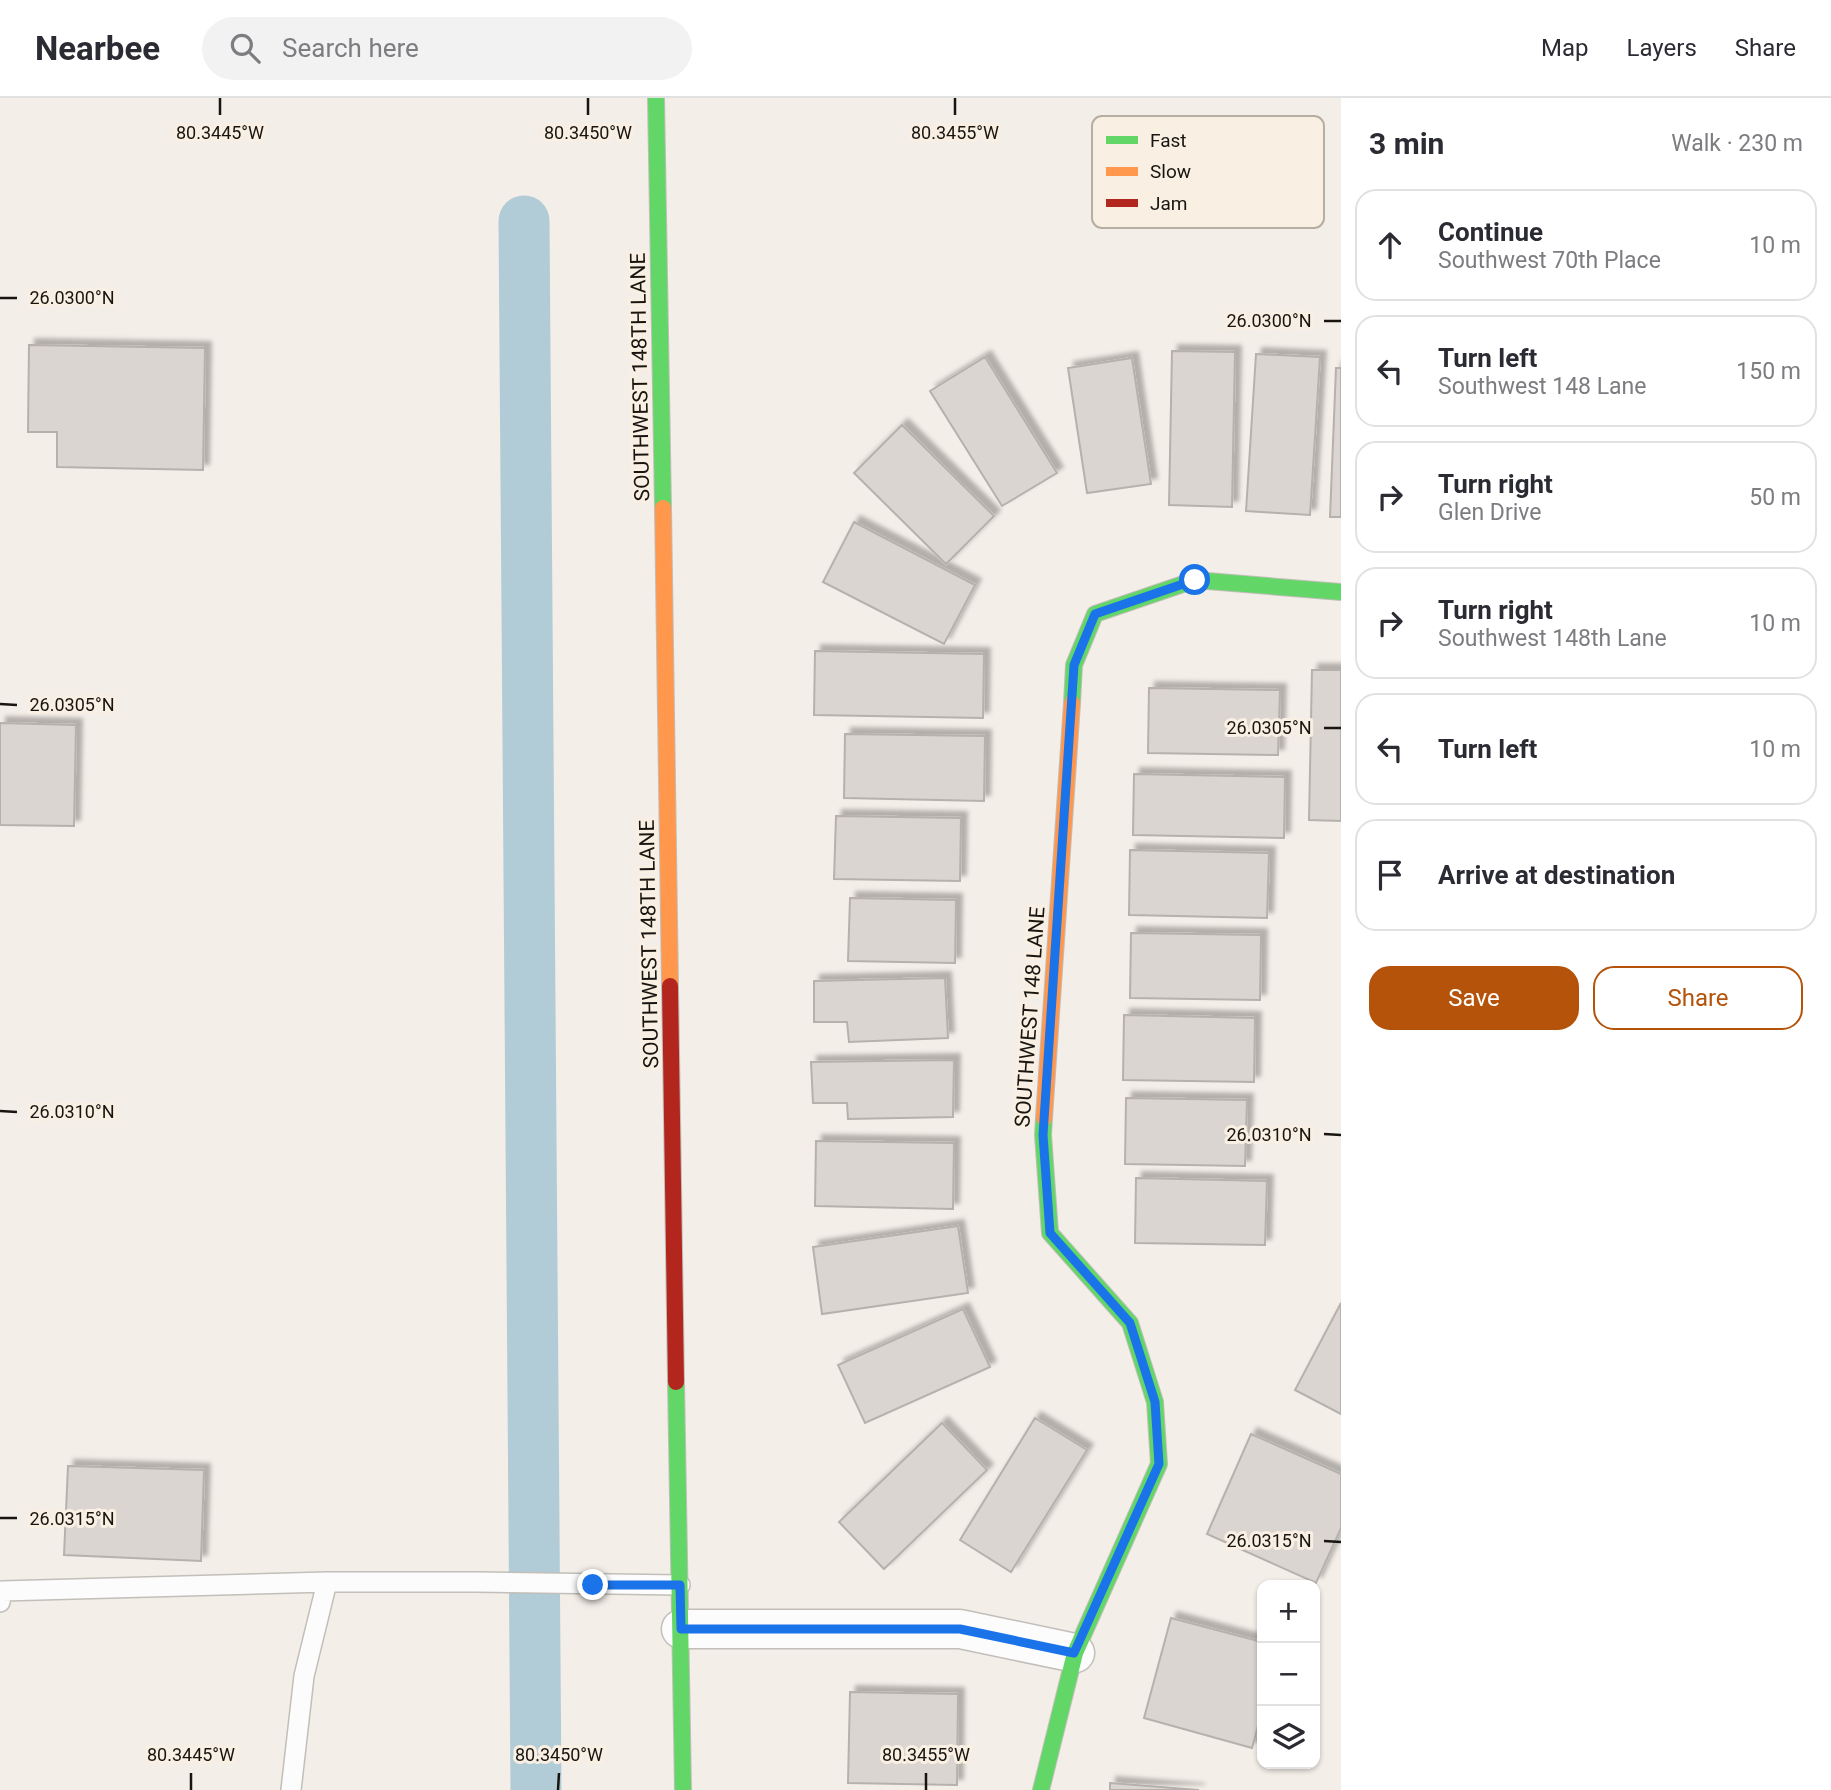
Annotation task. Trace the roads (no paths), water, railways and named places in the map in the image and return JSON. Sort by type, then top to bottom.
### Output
[{"type":"street","name":"SOUTHWEST 148TH LANE","points":[[656,98],[683,1790]]},
{"type":"street","name":"SOUTHWEST 148 LANE","points":[[1041,1790],[1074,1653],[1159,1464],[1155,1402],[1130,1323],[1050,1233],[1043,1135],[1074,665],[1095,614],[1195,580],[1341,592]]},
{"type":"street","points":[[681,1629],[960,1629],[1074,1653]]},
{"type":"lane","points":[[291,1790],[304,1676],[327,1583]]},
{"type":"lane","points":[[0,1602],[2,1591],[327,1583],[680,1585]]},
{"type":"waterway","points":[[524,221],[536,1790]]}]
